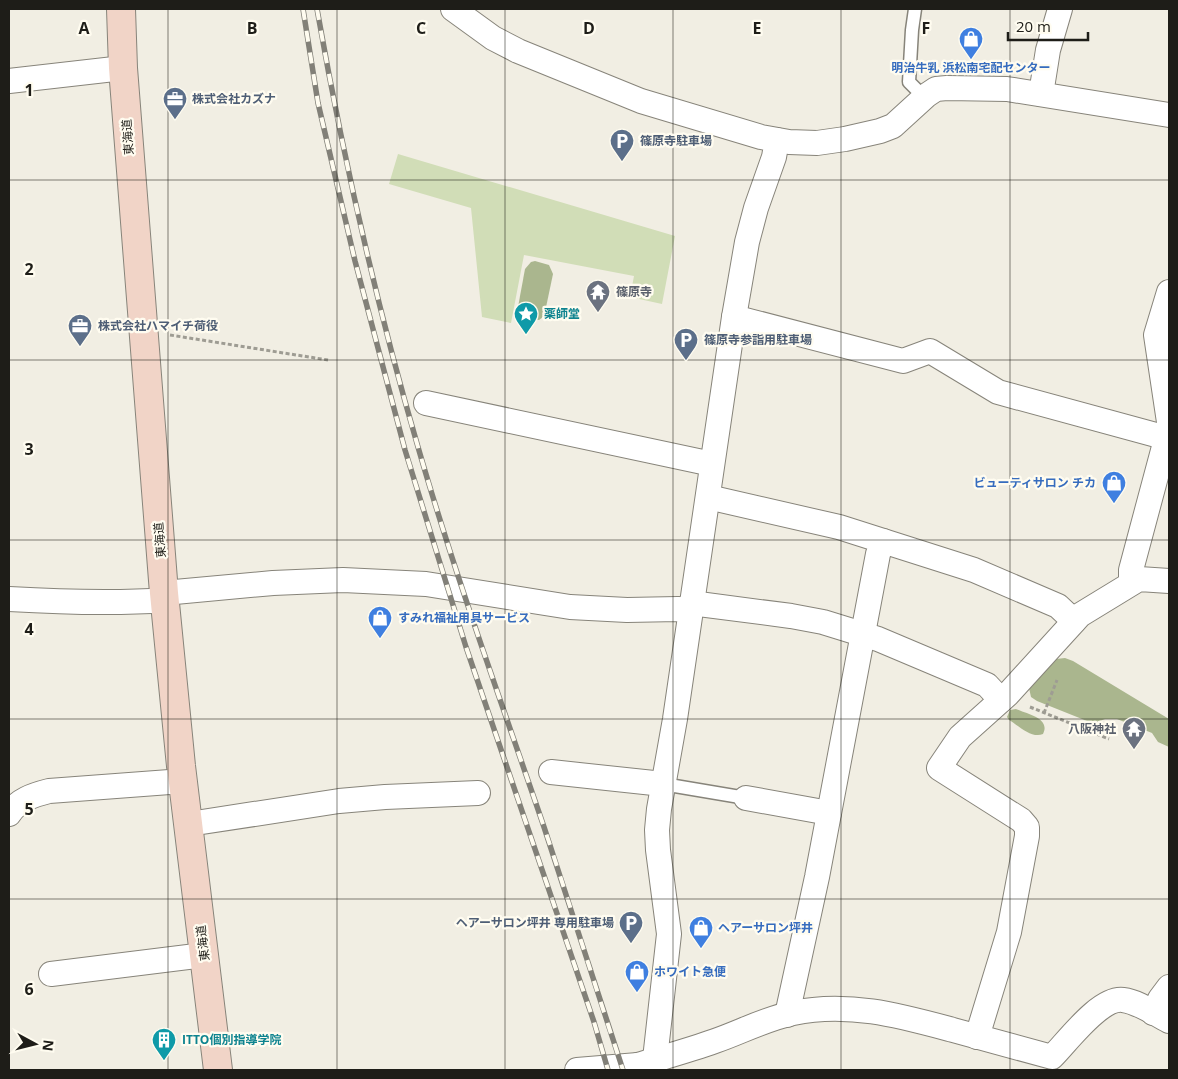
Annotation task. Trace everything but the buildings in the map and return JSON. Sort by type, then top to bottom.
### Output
[{"type":"main road","name":"東海道","points":[[121,9],[123,68],[164,596],[183,781],[218,1070]]},
{"type":"street","points":[[453,9],[468,22],[518,51],[641,102],[789,142],[817,143],[880,131],[893,126],[924,97],[936,89],[947,88],[1007,89],[1169,115]]},
{"type":"street","points":[[1041,94],[1048,50],[1060,9]]},
{"type":"street","points":[[9,81],[123,68]]},
{"type":"street","points":[[645,1065],[670,934],[657,830],[663,784],[675,719],[734,317],[751,225],[774,157],[777,140]]},
{"type":"street","points":[[1132,583],[1131,570],[1168,429],[1156,335],[1169,292]]},
{"type":"street","points":[[734,317],[903,361],[930,351],[998,392],[1168,429]]},
{"type":"street","points":[[426,403],[712,464]]},
{"type":"street","points":[[708,498],[839,527],[974,570],[1058,606],[1074,621]]},
{"type":"street","points":[[787,1014],[818,877],[878,554],[883,541]]},
{"type":"street","points":[[977,1037],[1008,932],[1027,836],[1027,827],[1021,820],[939,768],[960,737],[1004,697],[1080,615],[1139,579],[1169,581]]},
{"type":"street","points":[[9,599],[59,602],[145,602],[164,596],[273,583],[343,580],[426,584],[570,607],[628,610],[691,607],[807,618],[878,638],[987,685],[1004,697]]},
{"type":"street","points":[[552,772],[663,784]]},
{"type":"street","points":[[9,814],[12,808],[29,796],[48,790],[183,781]]},
{"type":"street","points":[[188,824],[354,799],[478,793]]},
{"type":"street","points":[[746,798],[829,813]]},
{"type":"street","points":[[51,974],[204,955]]},
{"type":"street","points":[[577,1070],[645,1065],[716,1041],[767,1019],[820,1009],[846,1008],[873,1010],[900,1016],[977,1037],[1054,1064],[1098,1008],[1110,1002],[1122,1000],[1135,1004],[1161,1017],[1160,999],[1169,987]]},
{"type":"lane","points":[[915,9],[909,82],[924,97]]},
{"type":"lane","points":[[663,784],[746,798]]},
{"type":"path","points":[[144,335],[162,334],[328,360]]},
{"type":"path","points":[[1004,697],[1109,738]]},
{"type":"green space","points":[[398,154],[675,236],[662,304],[630,297],[634,276],[524,255],[511,323],[482,317],[471,208],[389,184]]},
{"type":"green space","points":[[535,261],[549,265],[553,274],[545,312],[539,320],[522,317],[518,307],[525,269],[531,262]]},
{"type":"green space","points":[[1065,658],[1169,719],[1169,747],[1158,742],[1152,733],[1117,719],[1105,719],[1094,723],[1031,697],[1029,688],[1056,659]]},
{"type":"green space","points":[[1016,709],[1041,720],[1045,729],[1043,734],[1034,735],[1009,720],[1007,717],[1010,710]]},
{"type":"railway","points":[[303,9],[318,103],[355,261],[405,450],[466,647],[594,1022],[608,1070]]},
{"type":"railway","points":[[317,9],[338,120],[374,284],[418,447],[463,590],[544,827],[623,1070]]},
{"type":"place","name":"明治牛乳 浜松南宅配センター","points":[[971,60]]},
{"type":"place","name":"株式会社カズナ","points":[[175,120]]},
{"type":"place","name":"篠原寺駐車場","points":[[622,162]]},
{"type":"place","name":"篠原寺","points":[[598,313]]},
{"type":"place","name":"薬師堂","points":[[526,335]]},
{"type":"place","name":"株式会社ハマイチ荷役","points":[[80,347]]},
{"type":"place","name":"篠原寺参詣用駐車場","points":[[686,361]]},
{"type":"place","name":"ビューティサロン チカ","points":[[1114,504]]},
{"type":"place","name":"すみれ福祉用具サービス","points":[[380,639]]},
{"type":"place","name":"八阪神社","points":[[1134,750]]},
{"type":"place","name":"ヘアーサロン坪井 専用駐車場","points":[[631,944]]},
{"type":"place","name":"ヘアーサロン坪井","points":[[701,949]]},
{"type":"place","name":"ホワイト急便","points":[[637,993]]},
{"type":"place","name":"ITTO個別指導学院","points":[[164,1061]]}]
